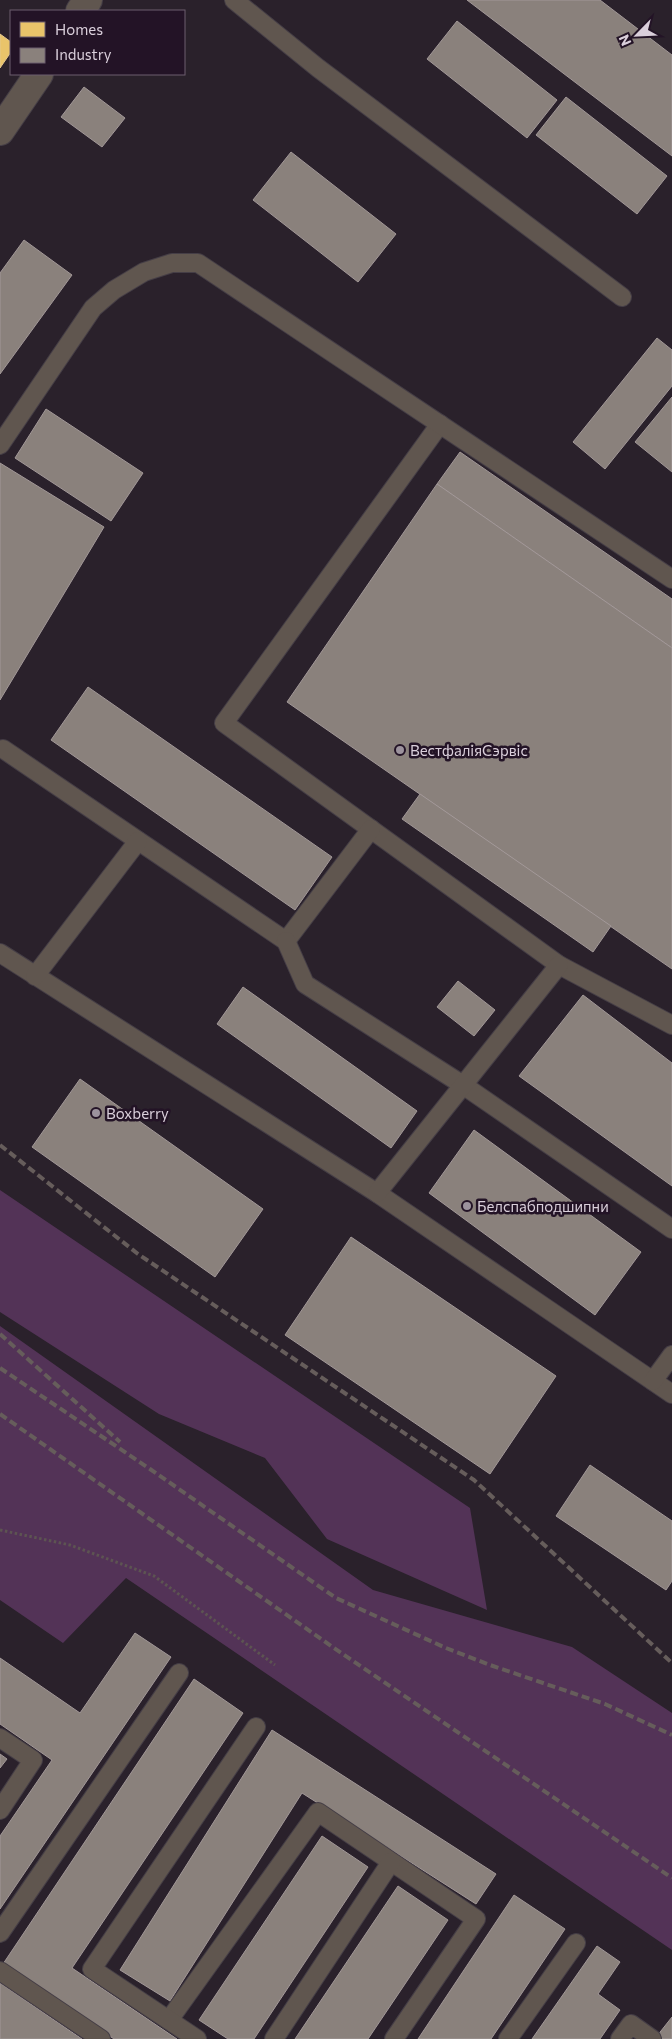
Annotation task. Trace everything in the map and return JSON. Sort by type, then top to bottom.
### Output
[{"type":"street","points":[[0,131],[38,75]]},
{"type":"lane","points":[[234,0],[318,68],[622,297]]},
{"type":"lane","points":[[0,445],[93,308],[114,290],[144,272],[172,263],[198,263],[672,578]]},
{"type":"lane","points":[[440,424],[224,722],[559,965],[672,1024]]},
{"type":"lane","points":[[3,750],[286,941],[305,984],[463,1085],[672,1229]]},
{"type":"lane","points":[[286,941],[372,829]]},
{"type":"lane","points":[[35,976],[138,841]]},
{"type":"lane","points":[[0,953],[377,1192],[672,1394]]},
{"type":"lane","points":[[377,1192],[559,965]]},
{"type":"lane","points":[[654,1381],[672,1355]]},
{"type":"lane","points":[[0,1933],[179,1673]]},
{"type":"lane","points":[[197,2039],[92,1969],[256,1726]]},
{"type":"lane","points":[[0,1738],[32,1760],[0,1810]]},
{"type":"lane","points":[[169,2020],[318,1812],[476,1919],[394,2039]]},
{"type":"lane","points":[[274,2039],[391,1862]]},
{"type":"lane","points":[[508,2039],[576,1943]]},
{"type":"lane","points":[[0,1971],[101,2039]]},
{"type":"lane","points":[[620,2039],[630,2024],[652,2039]]},
{"type":"path","points":[[0,1530],[70,1545],[154,1576],[275,1665]]},
{"type":"shaded area","points":[[0,1190],[470,1508],[487,1610],[327,1539],[265,1458],[159,1414],[0,1312]]},
{"type":"shaded area","points":[[0,1326],[373,1590],[572,1647],[672,1713],[672,1950],[126,1578],[63,1643],[0,1600]]},
{"type":"building: Homes","points":[[0,34],[10,41],[10,53],[0,68]]},
{"type":"building: Industry","points":[[467,0],[600,0],[672,55],[672,156]]},
{"type":"building: Industry","points":[[457,21],[557,100],[527,138],[427,59]]},
{"type":"building: Industry","points":[[84,87],[125,118],[102,147],[61,117]]},
{"type":"building: Industry","points":[[566,97],[667,176],[637,214],[536,135]]},
{"type":"building: Industry","points":[[291,152],[396,234],[358,282],[253,200]]},
{"type":"building: Industry","points":[[24,240],[72,275],[0,374],[0,273]]},
{"type":"building: Industry","points":[[657,338],[672,350],[672,386],[605,469],[573,442]]},
{"type":"building: Industry","points":[[672,397],[672,472],[635,442]]},
{"type":"building: Industry","points":[[46,409],[143,473],[111,521],[15,458]]},
{"type":"building: Industry","points":[[460,452],[672,599],[672,648],[437,484]]},
{"type":"building: Industry","points":[[0,463],[104,527],[0,700]]},
{"type":"building: Industry","points":[[437,484],[672,648],[672,969],[287,702]]},
{"type":"building: Industry","points":[[88,687],[332,857],[295,910],[51,740]]},
{"type":"building: Industry","points":[[420,794],[611,926],[593,952],[402,819]]},
{"type":"building: Industry","points":[[458,981],[495,1010],[474,1036],[437,1007]]},
{"type":"building: Industry","points":[[243,987],[417,1111],[391,1148],[217,1024]]},
{"type":"building: Industry","points":[[583,995],[672,1063],[672,1186],[519,1076]]},
{"type":"building: Industry","points":[[80,1079],[263,1209],[215,1277],[32,1147]]},
{"type":"building: Industry","points":[[474,1130],[641,1252],[595,1315],[429,1193]]},
{"type":"building: Industry","points":[[351,1237],[556,1376],[490,1474],[285,1335]]},
{"type":"building: Industry","points":[[590,1465],[672,1521],[672,1581],[666,1590],[556,1516]]},
{"type":"building: Industry","points":[[135,1633],[171,1657],[0,1909],[0,1836],[52,1760],[0,1724],[0,1658],[80,1713]]},
{"type":"building: Industry","points":[[194,1679],[243,1713],[72,1968],[177,2039],[114,2039],[3,1964]]},
{"type":"building: Industry","points":[[272,1730],[496,1874],[476,1904],[302,1793],[170,2001],[120,1970]]},
{"type":"building: Industry","points":[[0,1754],[7,1759],[0,1768]]},
{"type":"building: Industry","points":[[322,1836],[368,1867],[254,2039],[228,2039],[199,2020]]},
{"type":"building: Industry","points":[[398,1886],[448,1920],[368,2039],[295,2039]]},
{"type":"building: Industry","points":[[514,1895],[565,1929],[491,2039],[418,2039]]},
{"type":"building: Industry","points":[[597,1946],[620,1962],[598,1994],[620,2010],[600,2039],[532,2039]]},
{"type":"building: Industry","points":[[0,1983],[82,2039],[0,2039]]},
{"type":"building: Industry","points":[[672,2017],[672,2039],[661,2039],[657,2036]]},
{"type":"railway","points":[[0,1145],[138,1254],[474,1480],[672,1663]]},
{"type":"railway","points":[[0,1334],[120,1442]]},
{"type":"railway","points":[[0,1368],[336,1598],[446,1648],[605,1704],[672,1735]]},
{"type":"railway","points":[[0,1414],[334,1648],[672,1878]]},
{"type":"place","name":"ВестфаліяСэрвіс","points":[[400,750]]},
{"type":"place","name":"Boxberry","points":[[96,1113]]},
{"type":"place","name":"Белспабподшипни","points":[[467,1206]]}]
